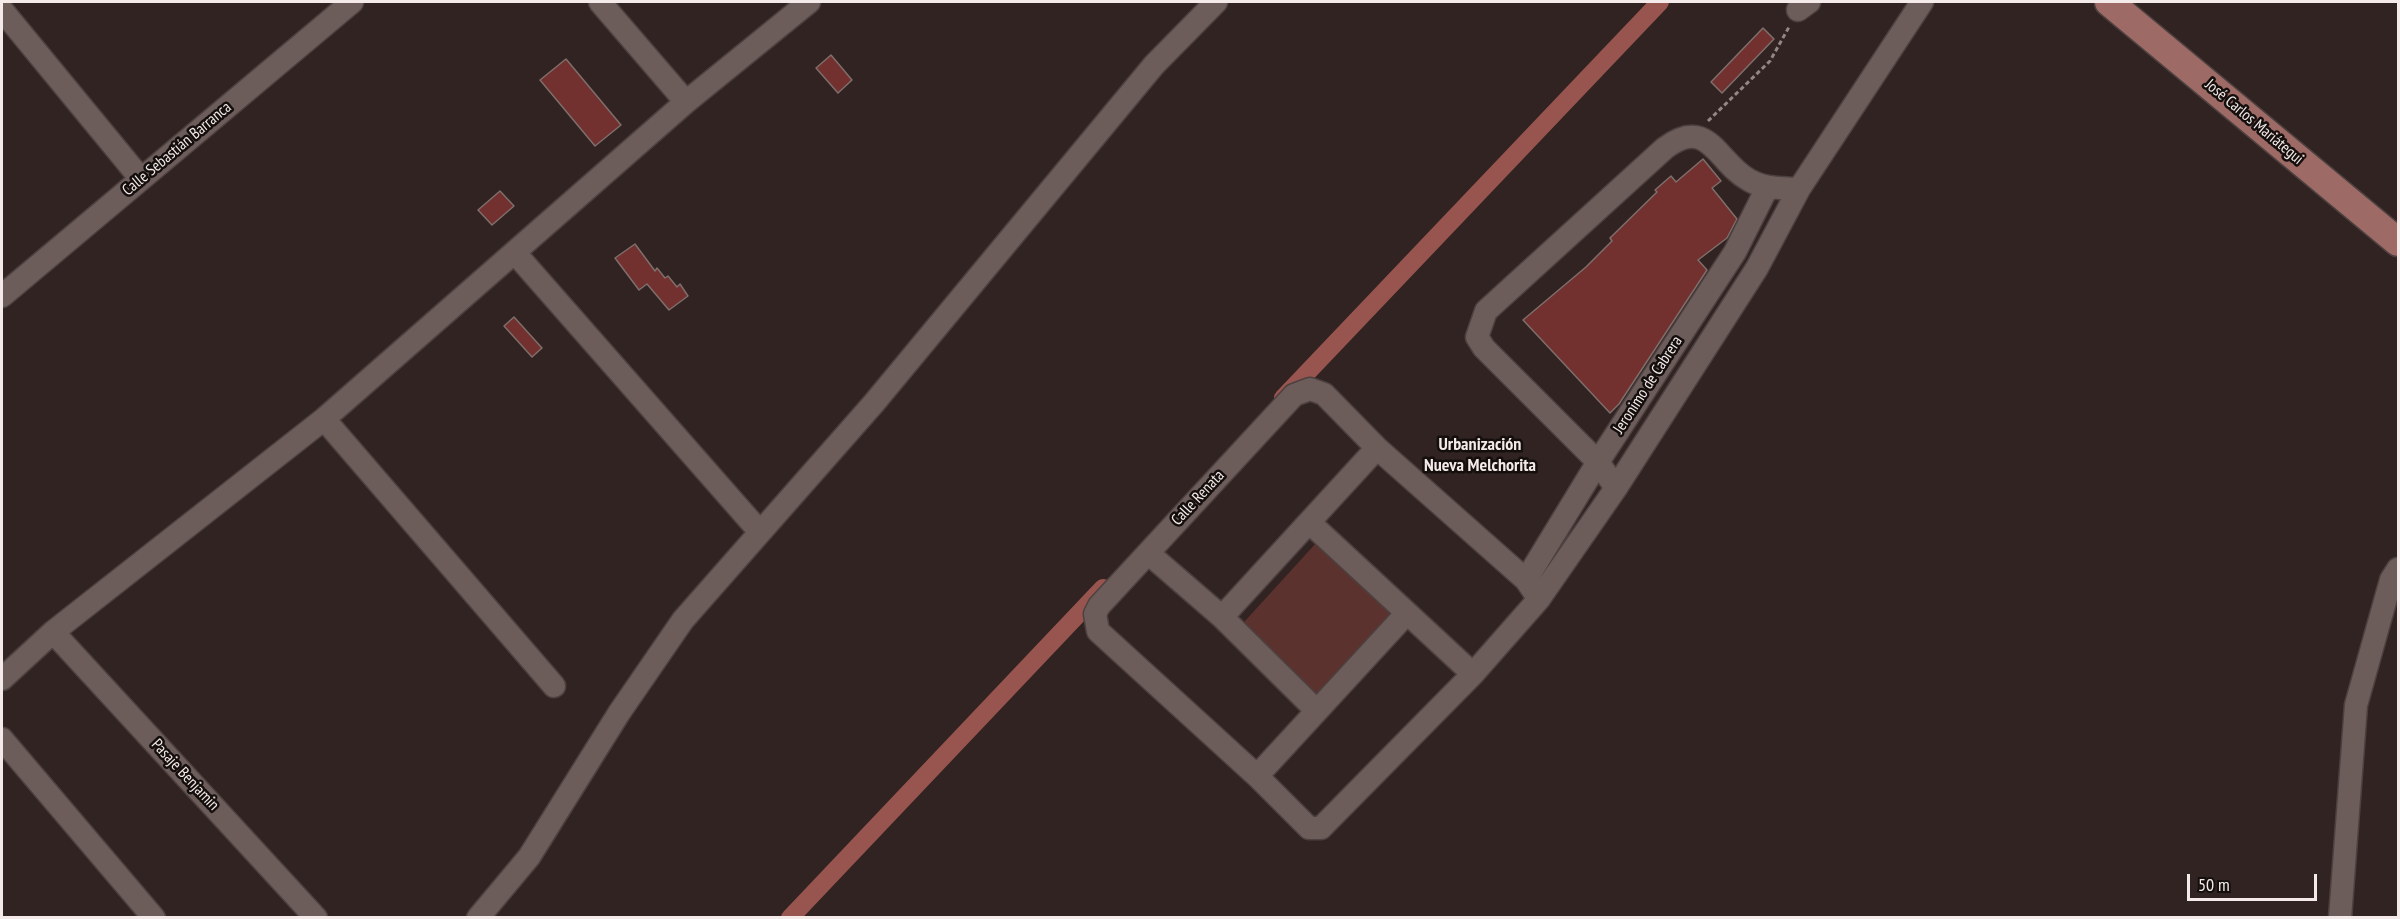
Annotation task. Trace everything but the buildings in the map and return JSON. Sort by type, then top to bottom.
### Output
[{"type":"main road","name":"José Carlos Mariátegui","points":[[2109,2],[2398,243]]},
{"type":"street","name":"Calle Sebastián Barranca","points":[[2,296],[352,2]]},
{"type":"street","points":[[600,2],[686,102]]},
{"type":"street","points":[[2,680],[53,632],[324,419],[686,102],[809,2]]},
{"type":"street","points":[[478,918],[529,857],[619,713],[683,620],[874,402],[1154,65],[1216,2]]},
{"type":"street","points":[[1407,613],[1257,776],[1309,828],[1321,828],[1473,674],[1532,589],[1616,488],[1757,268],[1799,189],[1922,2]]},
{"type":"street","points":[[2,10],[141,179]]},
{"type":"street","points":[[1616,488],[1599,462],[1484,348],[1477,337],[1486,311],[1665,148],[1684,136],[1694,135],[1718,150],[1747,180],[1767,188],[1799,189]]},
{"type":"street","name":"Jeronimo de Cabrera","points":[[1532,589],[1599,462],[1734,252],[1767,188]]},
{"type":"street","points":[[515,253],[760,532]]},
{"type":"street","name":"Calle Renata","points":[[1257,776],[1098,631],[1095,614],[1099,606],[1148,552],[1294,395],[1310,389],[1324,393],[1377,448]]},
{"type":"street","points":[[324,419],[554,686]]},
{"type":"street","points":[[1222,617],[1377,448],[1532,589]]},
{"type":"street","points":[[1310,523],[1473,674]]},
{"type":"street","points":[[1148,552],[1222,617],[1316,710]]},
{"type":"street","points":[[2340,918],[2356,705],[2391,580],[2398,569]]},
{"type":"street","name":"Pasaje Benjamin","points":[[53,632],[316,918]]},
{"type":"street","points":[[2,739],[154,918]]},
{"type":"path","points":[[1722,106],[1770,62],[1803,6]]},
{"type":"shaded area","points":[[1317,542],[1408,618],[1326,705],[1245,632],[1245,621]]},
{"type":"waterway","points":[[1283,398],[1660,2]]},
{"type":"waterway","points":[[790,918],[1103,588]]},
{"type":"district","name":"Urbanización Nueva Melchorita","points":[[1480,455]]}]
